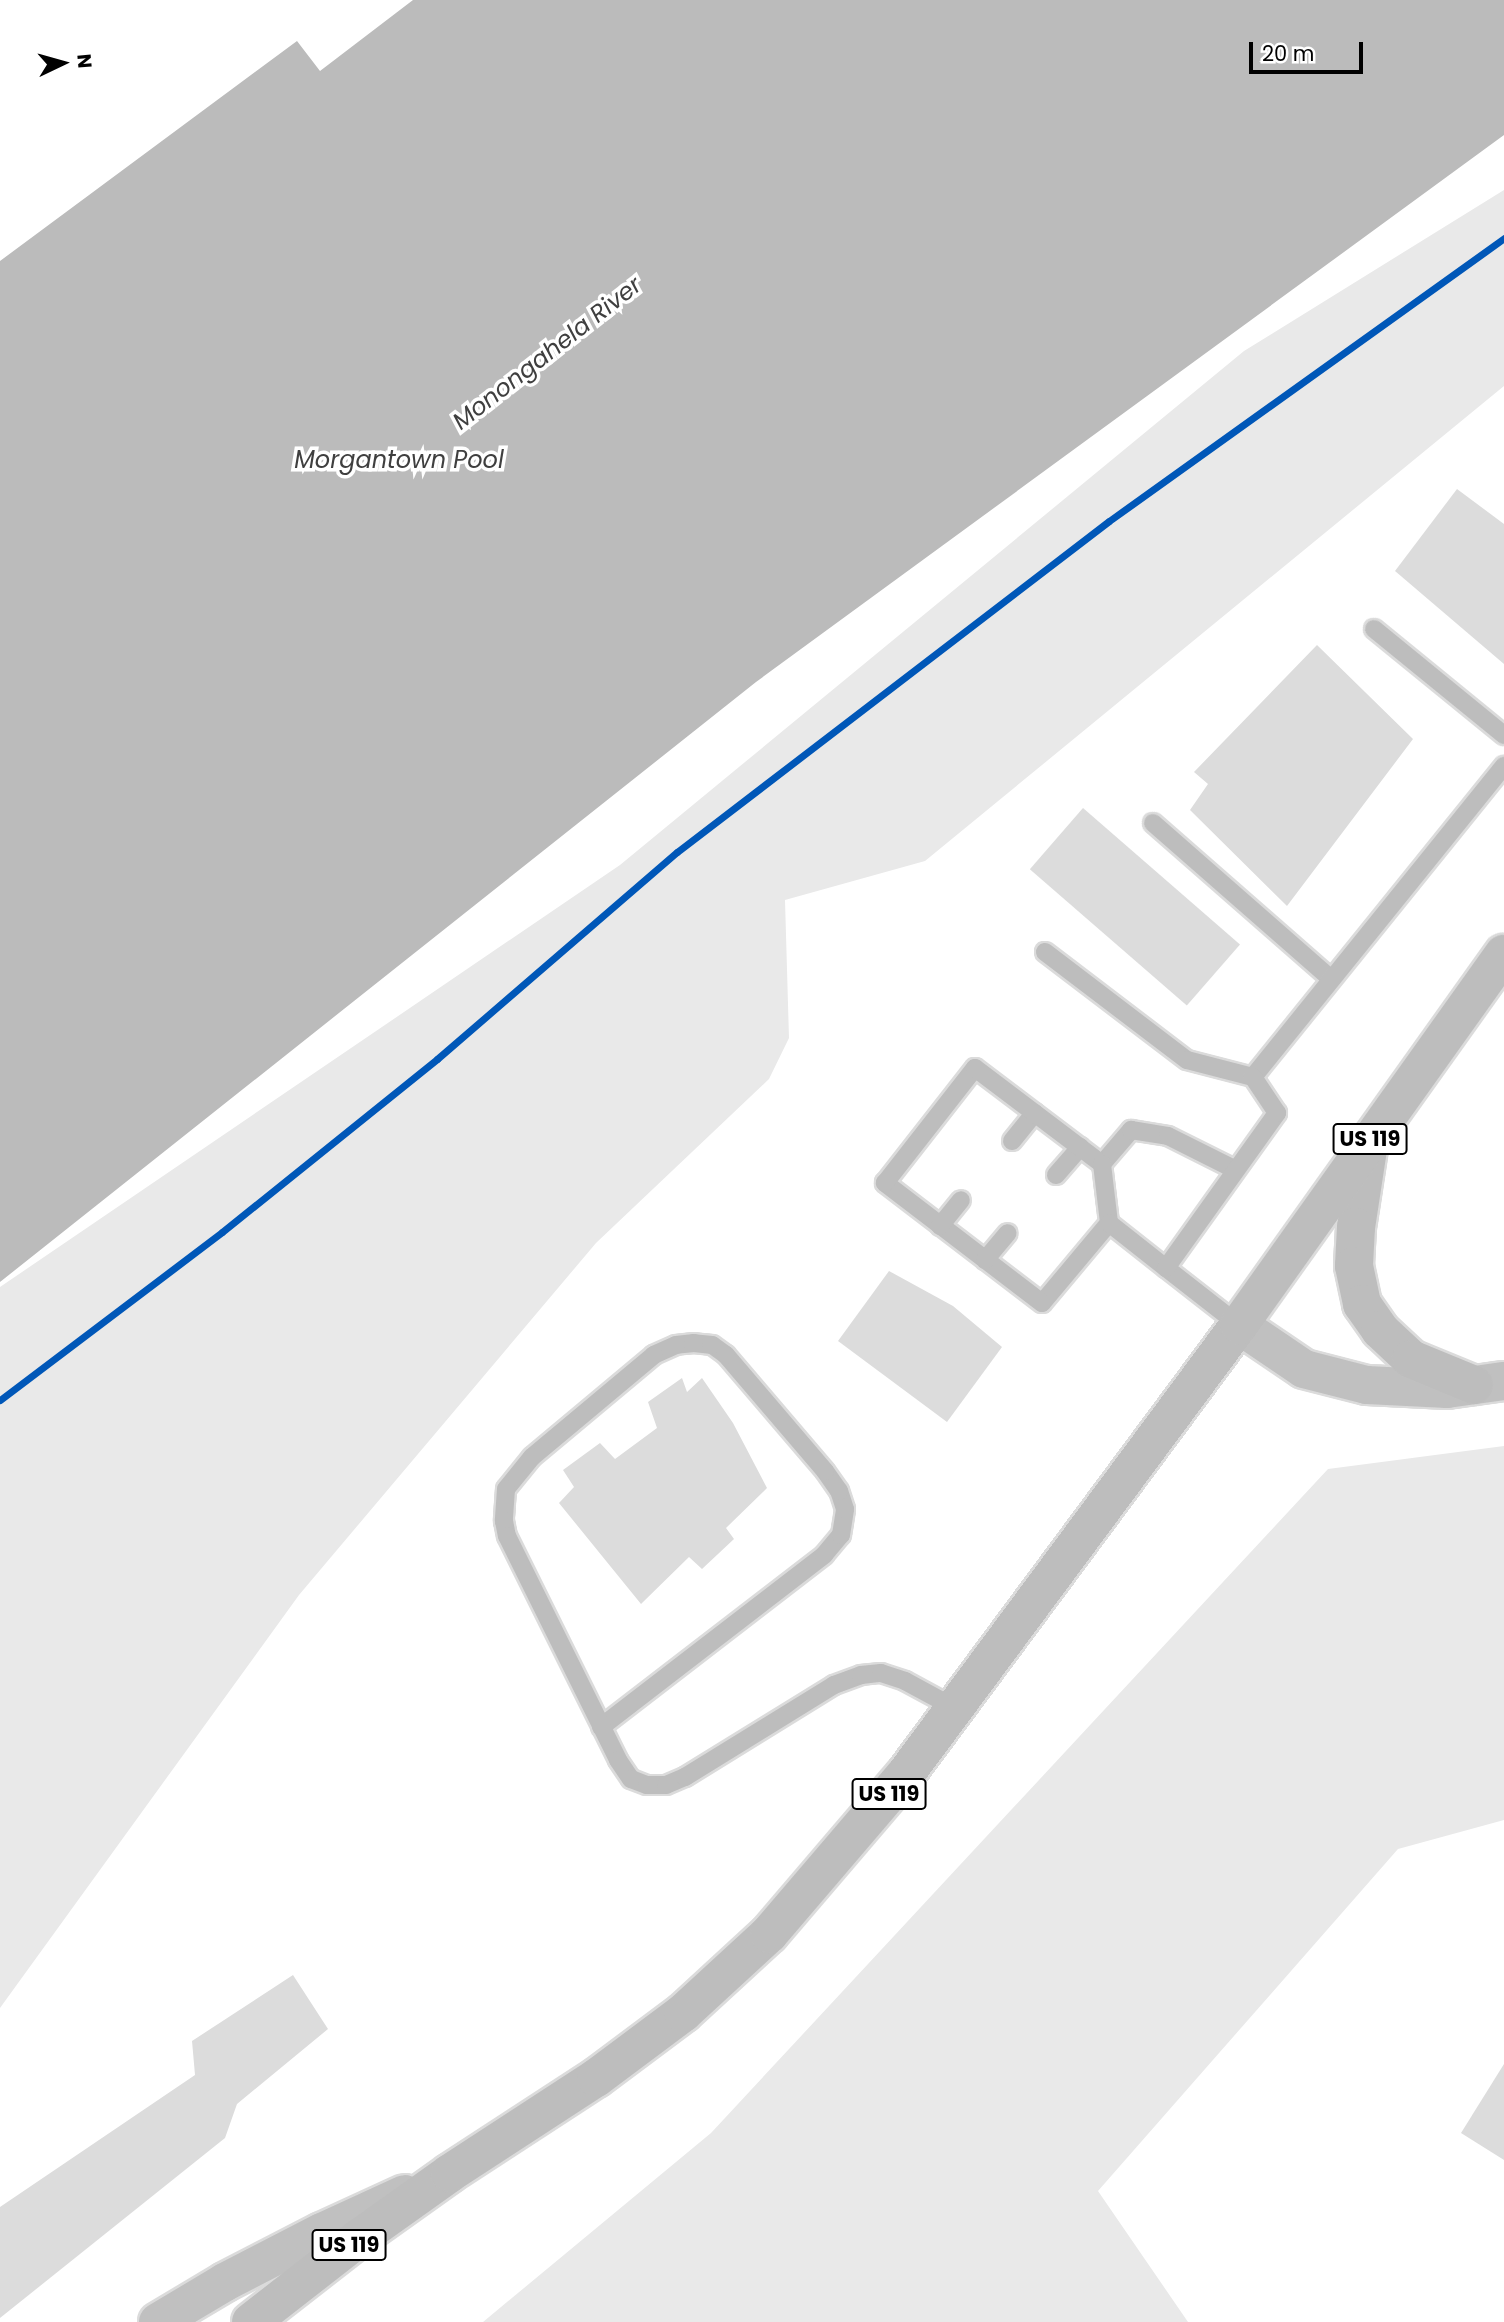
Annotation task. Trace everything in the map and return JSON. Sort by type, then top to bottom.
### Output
[{"type":"main road","name":"US 119","points":[[251,2322],[359,2238],[450,2173],[596,2078],[683,2013],[769,1934],[905,1775],[1239,1325],[1504,954]]},
{"type":"main road","points":[[1370,1139],[1356,1227],[1354,1266],[1362,1304],[1380,1330],[1410,1359],[1489,1383]]},
{"type":"main road","points":[[1239,1325],[1304,1370],[1367,1385],[1447,1389],[1489,1383]]},
{"type":"main road","points":[[158,2322],[225,2282],[321,2232],[450,2173]]},
{"type":"lane","points":[[1374,629],[1504,734]]},
{"type":"lane","points":[[1252,1077],[1504,766]]},
{"type":"lane","points":[[1153,823],[1330,978]]},
{"type":"lane","points":[[1045,952],[1187,1060],[1252,1077],[1277,1113],[1234,1169],[1166,1268]]},
{"type":"lane","points":[[1109,1223],[1042,1303],[885,1183],[975,1068],[1102,1164],[1109,1223],[1239,1325]]},
{"type":"lane","points":[[1012,1141],[1035,1113]]},
{"type":"lane","points":[[1102,1164],[1131,1130],[1168,1136],[1234,1169]]},
{"type":"lane","points":[[1056,1175],[1080,1147]]},
{"type":"lane","points":[[940,1226],[961,1200]]},
{"type":"lane","points":[[985,1260],[1007,1233]]},
{"type":"lane","points":[[601,1727],[824,1555],[841,1535],[845,1509],[839,1492],[825,1471],[726,1355],[712,1345],[676,1345],[654,1355],[532,1457],[506,1489],[503,1521],[507,1536],[601,1727],[631,1779],[647,1785],[666,1785],[697,1770],[834,1685],[860,1675],[880,1673],[905,1681],[955,1708]]},
{"type":"shaded area","points":[[1504,190],[1504,386],[925,861],[785,900],[789,1038],[769,1079],[596,1243],[299,1595],[0,2008],[0,1287],[620,865],[1244,351]]},
{"type":"shaded area","points":[[1504,1446],[1504,1820],[1398,1849],[1098,2191],[1188,2322],[483,2322],[711,2133],[1328,1469]]},
{"type":"water","name":"Morgantown Pool","points":[[413,0],[1504,0],[1504,135],[756,682],[0,1282],[0,261],[297,41],[320,71]]},
{"type":"building","points":[[1457,489],[1504,524],[1504,664],[1395,571]]},
{"type":"building","points":[[1317,645],[1413,739],[1287,906],[1190,810],[1208,784],[1194,772]]},
{"type":"building","points":[[1083,808],[1240,944],[1187,1006],[1030,869]]},
{"type":"building","points":[[889,1271],[953,1306],[1002,1347],[947,1422],[838,1341]]},
{"type":"building","points":[[682,1378],[687,1392],[702,1378],[733,1423],[767,1488],[726,1528],[734,1539],[702,1569],[689,1557],[641,1604],[559,1503],[574,1487],[563,1470],[600,1443],[615,1459],[657,1428],[648,1402]]},
{"type":"building","points":[[293,1975],[328,2029],[237,2104],[225,2138],[0,2318],[0,2207],[195,2075],[192,2041]]},
{"type":"building","points":[[1504,2064],[1504,2160],[1461,2133]]},
{"type":"cycle path","points":[[0,1400],[222,1232],[437,1059],[677,852],[1109,521],[1504,238]]},
{"type":"water label","name":"Monongahela River","points":[[547,353]]}]
